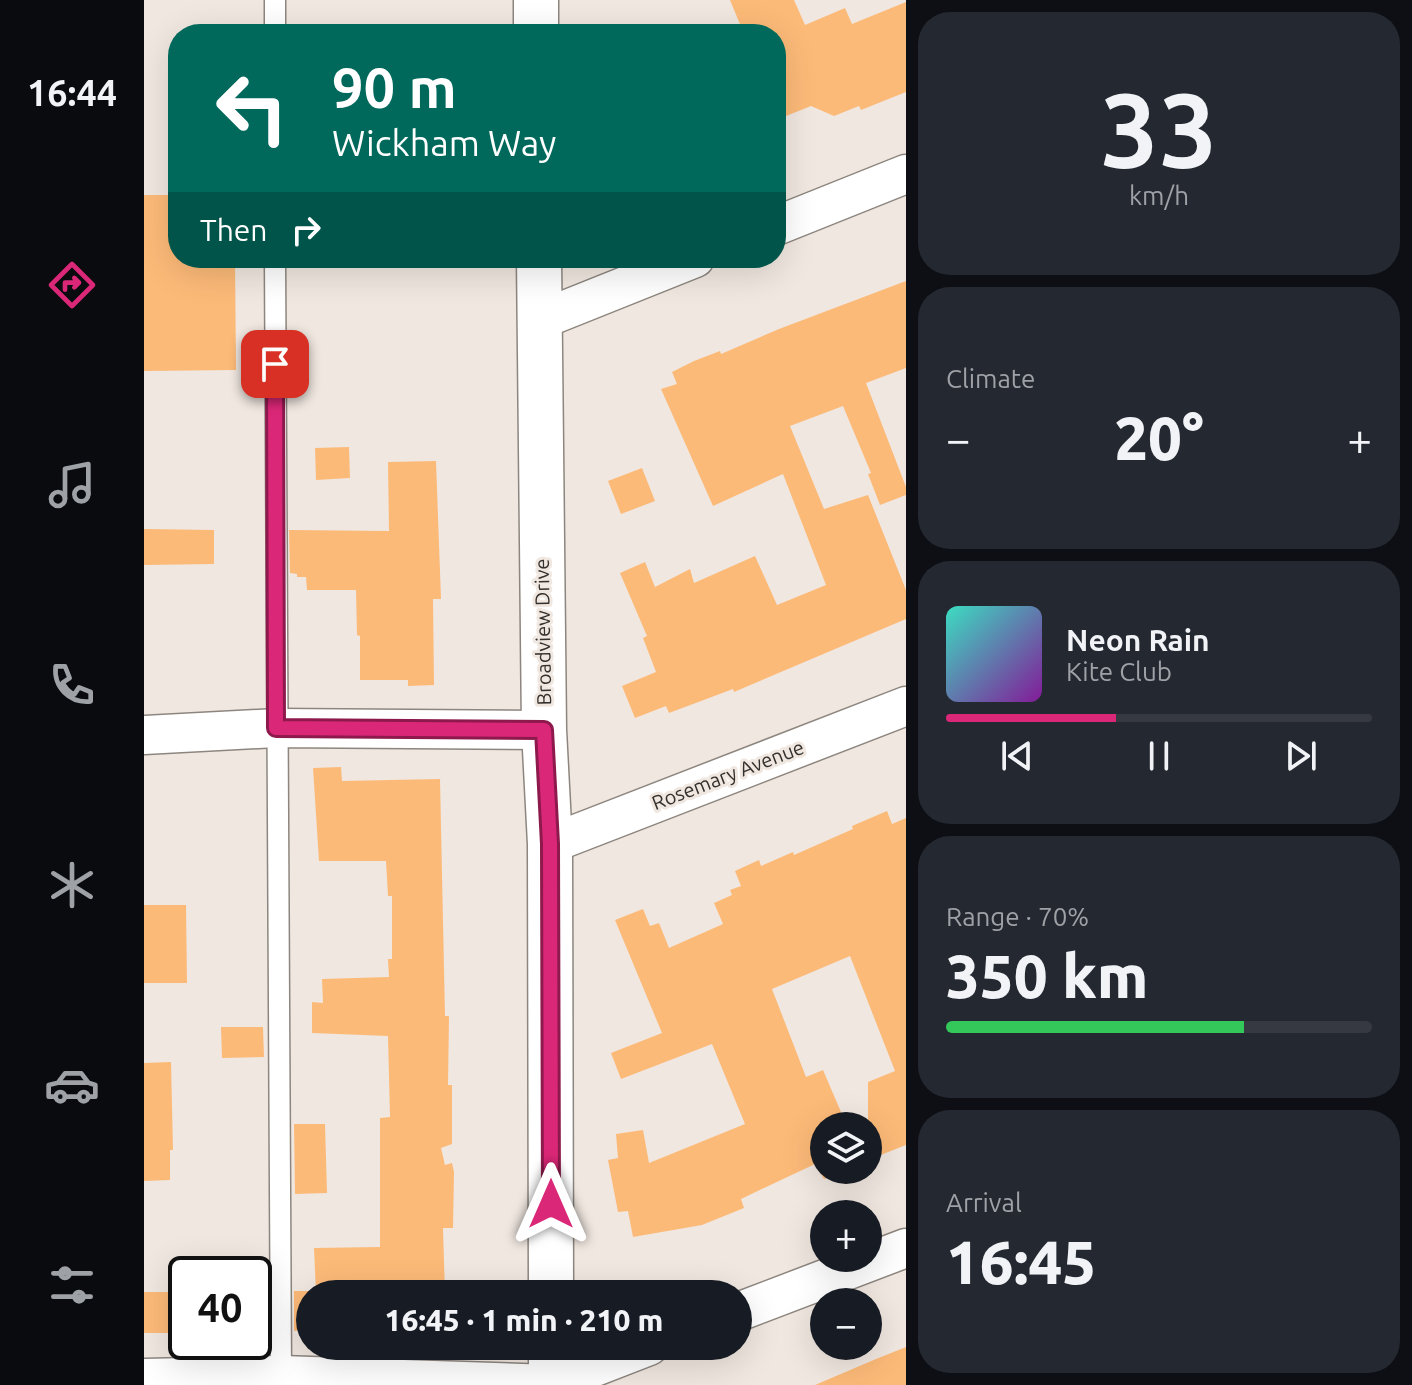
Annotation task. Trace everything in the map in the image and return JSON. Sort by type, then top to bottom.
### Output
[{"type":"street","points":[[536,0],[536,24]]},
{"type":"street","points":[[786,222],[906,174]]},
{"type":"street","name":"Broadview Drive","points":[[539,268],[544,730],[550,844],[551,1280]]},
{"type":"street","points":[[540,320],[670,268]]},
{"type":"street","name":"Rosemary Avenue","points":[[550,844],[906,706]]},
{"type":"street","points":[[144,735],[276,728],[544,730]]},
{"type":"street","points":[[752,1307],[906,1248]]},
{"type":"street","points":[[551,1360],[551,1385]]},
{"type":"street","points":[[144,1378],[281,1375],[551,1385],[614,1360]]},
{"type":"lane","points":[[275,0],[275,24]]},
{"type":"lane","points":[[275,268],[281,1375]]},
{"type":"building","points":[[730,0],[794,0],[805,25],[845,8],[852,24],[906,2],[906,92],[861,110],[859,106],[834,116],[811,106],[786,116],[786,24],[740,24]]},
{"type":"building","points":[[144,195],[168,195],[168,268],[235,268],[236,370],[144,371]]},
{"type":"building","points":[[906,281],[906,368],[866,383],[906,487],[906,495],[880,505],[868,474],[871,473],[843,406],[790,426],[824,509],[868,495],[906,590],[906,619],[734,692],[733,689],[669,713],[666,706],[635,718],[622,686],[656,672],[643,638],[647,636],[620,573],[645,562],[655,587],[690,569],[694,583],[755,556],[777,605],[826,585],[783,474],[713,506],[661,389],[677,384],[672,372],[694,361],[720,351],[721,354]]},
{"type":"building","points":[[349,447],[350,478],[316,480],[315,448]]},
{"type":"building","points":[[436,461],[441,599],[433,599],[434,685],[408,686],[408,680],[360,680],[356,590],[307,590],[306,577],[290,573],[289,530],[389,531],[388,462]]},
{"type":"building","points":[[642,468],[655,501],[621,514],[608,481]]},
{"type":"building","points":[[144,529],[214,530],[214,564],[144,565]]},
{"type":"building","points":[[341,767],[342,781],[440,779],[445,1016],[449,1016],[448,1085],[452,1085],[452,1144],[441,1148],[445,1165],[452,1163],[454,1172],[453,1228],[443,1228],[445,1280],[315,1280],[314,1248],[380,1247],[380,1118],[390,1117],[388,1036],[312,1033],[312,1002],[323,1003],[322,979],[389,977],[392,896],[388,896],[386,861],[319,861],[313,768]]},
{"type":"building","points":[[887,811],[892,824],[906,818],[906,1145],[882,1154],[882,1112],[868,1112],[868,1082],[895,1071],[850,956],[772,989],[806,1077],[823,1070],[841,1112],[810,1112],[810,1166],[741,1199],[744,1208],[702,1225],[633,1237],[628,1211],[618,1212],[608,1160],[618,1158],[616,1134],[643,1130],[649,1163],[745,1124],[712,1044],[621,1079],[611,1053],[662,1033],[615,920],[643,909],[650,926],[659,923],[669,948],[723,924],[714,903],[732,895],[730,890],[741,886],[735,871],[759,860],[761,866],[793,852],[794,855],[853,829],[852,826]]},
{"type":"building","points":[[144,905],[186,905],[187,983],[144,983]]},
{"type":"building","points":[[221,1027],[263,1027],[264,1057],[222,1058]]},
{"type":"building","points":[[171,1062],[173,1150],[170,1150],[170,1180],[144,1181],[144,1063]]},
{"type":"building","points":[[294,1124],[325,1124],[327,1193],[295,1194]]},
{"type":"building","points":[[294,1291],[296,1291],[296,1331]]},
{"type":"building","points":[[144,1292],[168,1292],[168,1333],[144,1333]]},
{"type":"building","points":[[906,1347],[906,1385],[815,1385],[874,1360],[882,1360],[882,1357]]},
{"type":"route","points":[[275,364],[276,728],[544,730],[550,844],[551,1204]]}]
